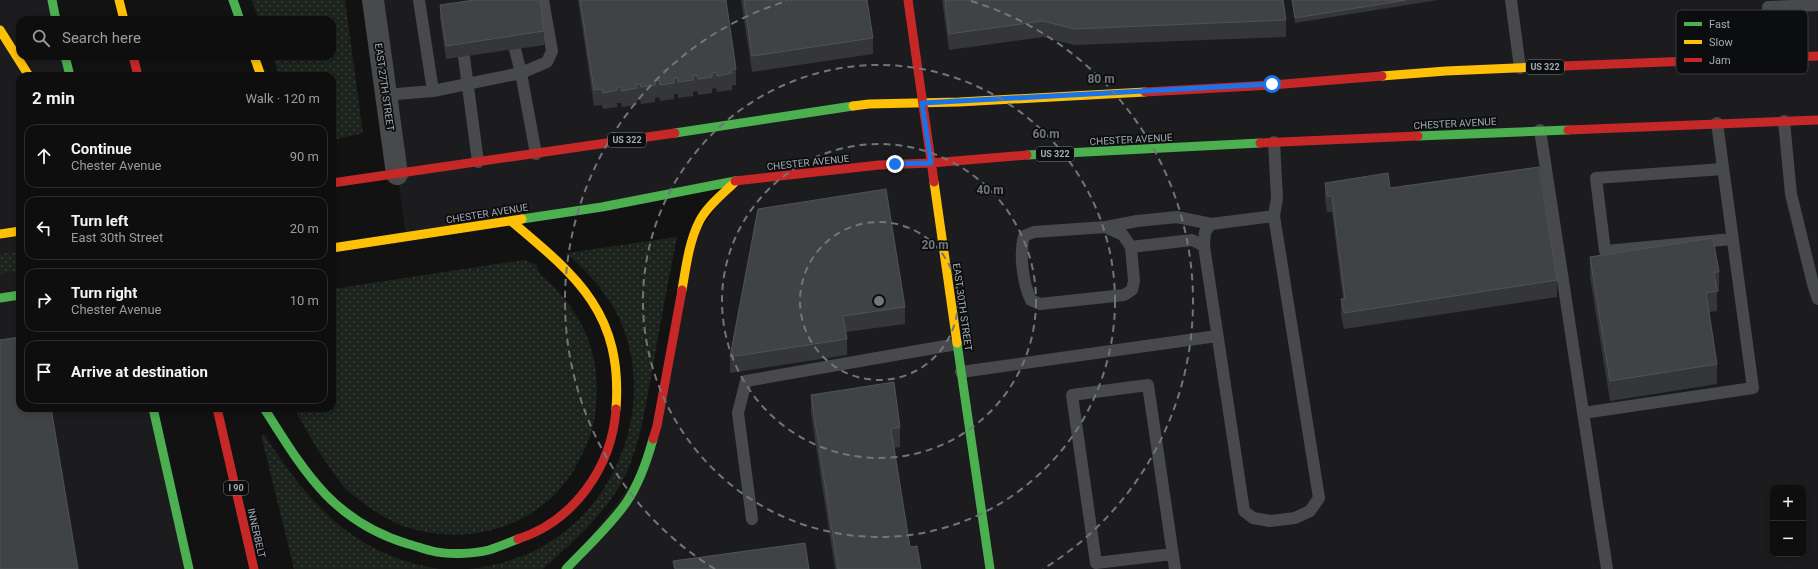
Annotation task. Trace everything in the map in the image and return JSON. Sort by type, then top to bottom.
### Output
[{"type":"main road","points":[[52,0],[55,16]]},
{"type":"main road","points":[[118,0],[123,16]]},
{"type":"main road","points":[[233,0],[239,16]]},
{"type":"main road","name":"EAST 30TH STREET","points":[[908,0],[990,569]]},
{"type":"main road","points":[[0,30],[16,55]]},
{"type":"main road","name":"US 322","points":[[1808,56],[1818,56]]},
{"type":"main road","points":[[19,60],[26,72]]},
{"type":"main road","points":[[66,60],[69,72]]},
{"type":"main road","points":[[134,60],[137,72]]},
{"type":"main road","points":[[255,60],[260,72]]},
{"type":"main road","name":"US 322","points":[[336,182],[869,104],[922,103],[1264,85],[1446,71],[1676,62]]},
{"type":"main road","name":"CHESTER AVENUE","points":[[336,247],[602,207],[736,180],[879,165],[931,163],[991,157],[1274,142],[1540,130],[1818,120]]},
{"type":"main road","points":[[566,569],[596,538],[626,503],[645,466],[657,426],[679,304],[692,243],[700,220],[707,210],[736,180]]},
{"type":"main road","points":[[267,412],[287,444],[325,494],[351,518],[390,539],[438,552],[487,550],[535,533],[558,518],[576,502],[598,472],[608,450],[616,416],[617,384],[614,350],[604,320],[590,297],[570,273],[511,221]]},
{"type":"main road","points":[[0,234],[16,232]]},
{"type":"main road","points":[[0,298],[16,296]]},
{"type":"main road","points":[[154,412],[189,569]]},
{"type":"main road","name":"INNERBELT","points":[[218,412],[254,569]]},
{"type":"street","name":"EAST 27TH STREET","points":[[373,0],[396,174]]},
{"type":"lane","points":[[419,0],[433,91]]},
{"type":"lane","points":[[385,95],[433,91],[468,84],[521,73],[547,62],[552,51],[543,0]]},
{"type":"lane","points":[[1511,0],[1520,68]]},
{"type":"lane","points":[[1768,10],[1768,7],[1818,5]]},
{"type":"lane","points":[[515,49],[536,154]]},
{"type":"lane","points":[[464,57],[478,162]]},
{"type":"lane","points":[[1784,121],[1791,194],[1818,299]]},
{"type":"lane","points":[[1583,413],[1753,388],[1716,123]]},
{"type":"lane","points":[[1540,130],[1607,569]]},
{"type":"lane","points":[[1211,224],[1205,232],[1204,246],[1244,510],[1253,518],[1270,521],[1295,518],[1310,510],[1318,498],[1274,216],[1278,198],[1274,142]]},
{"type":"lane","points":[[1723,169],[1596,178],[1605,251],[1732,239]]},
{"type":"lane","points":[[1106,227],[1123,235],[1130,247],[1134,281],[1132,290],[1124,295],[1040,304],[1031,300],[1026,288],[1022,245],[1024,236],[1034,232],[1106,227],[1137,221],[1177,217],[1211,224],[1274,216]]},
{"type":"lane","points":[[1130,247],[1192,240],[1204,246]]},
{"type":"lane","points":[[961,372],[1217,336]]},
{"type":"lane","points":[[752,519],[738,413],[746,381],[957,344]]},
{"type":"lane","points":[[1172,554],[1096,563],[1072,395],[1148,385],[1175,569]]},
{"type":"shaded area","points":[[0,0],[52,0],[55,16],[16,16],[16,60],[66,60],[69,72],[16,72],[16,412],[154,412],[189,569],[0,569]]},
{"type":"shaded area","points":[[252,0],[345,0],[363,133],[336,139],[336,72],[278,72],[274,60],[336,60],[336,16],[258,16]]},
{"type":"shaded area","points":[[373,0],[1818,0],[1818,569],[566,569],[645,466],[691,243],[735,181],[406,236]]},
{"type":"shaded area","points":[[677,237],[638,442],[628,469],[614,495],[586,529],[543,569],[468,569],[490,566],[523,556],[553,540],[578,520],[599,495],[616,467],[627,437],[633,405],[633,372],[627,340],[615,310],[605,294],[586,272],[566,253]]},
{"type":"shaded area","points":[[16,252],[16,272],[0,274],[0,254]]},
{"type":"shaded area","points":[[524,260],[537,265],[542,276],[554,287],[578,318],[591,348],[597,380],[597,397],[594,422],[585,449],[575,468],[561,487],[545,504],[526,516],[505,526],[483,532],[460,535],[436,534],[413,529],[396,523],[344,488],[318,451],[296,412],[336,412],[336,288]]},
{"type":"shaded area","points":[[264,434],[298,483],[337,523],[359,539],[383,553],[411,563],[441,569],[294,569],[262,439],[262,435]]},
{"type":"building","points":[[474,0],[540,0],[544,31],[446,46],[440,5]]},
{"type":"building","points":[[580,0],[726,0],[736,69],[731,70],[732,73],[717,76],[716,72],[712,73],[712,77],[698,79],[697,75],[693,76],[693,80],[678,82],[678,78],[674,78],[674,83],[660,85],[659,80],[655,81],[655,85],[641,87],[640,84],[636,84],[637,88],[622,91],[621,87],[617,87],[617,90],[603,93],[602,89],[594,90]]},
{"type":"building","points":[[744,0],[867,0],[873,38],[752,56]]},
{"type":"building","points":[[945,0],[1283,0],[1286,20],[1074,29],[1043,21],[949,34]]},
{"type":"building","points":[[1292,0],[1406,0],[1295,18]]},
{"type":"building","points":[[1539,167],[1557,280],[1344,313],[1341,299],[1345,299],[1332,196],[1327,196],[1325,183],[1388,173],[1390,188]]},
{"type":"building","points":[[886,189],[905,307],[843,316],[847,339],[730,357],[758,209]]},
{"type":"building","points":[[1713,238],[1719,272],[1714,272],[1717,291],[1706,293],[1717,364],[1610,381],[1590,257]]},
{"type":"building","points":[[16,338],[16,412],[52,412],[78,569],[0,569],[0,340]]},
{"type":"building","points":[[894,382],[900,427],[891,429],[910,547],[917,546],[921,569],[838,569],[811,395]]},
{"type":"building","points":[[805,543],[809,569],[675,569],[673,561]]},
{"type":"traffic: fast","points":[[52,0],[55,16]]},
{"type":"traffic: fast","points":[[233,0],[239,16]]},
{"type":"traffic: fast","points":[[66,60],[69,72]]},
{"type":"traffic: fast","points":[[675,133],[853,106]]},
{"type":"traffic: fast","points":[[1418,136],[1568,130]]},
{"type":"traffic: fast","points":[[1027,155],[1260,143]]},
{"type":"traffic: fast","points":[[522,219],[602,207],[735,181]]},
{"type":"traffic: fast","points":[[0,298],[16,296]]},
{"type":"traffic: fast","points":[[957,343],[990,569]]},
{"type":"traffic: fast","points":[[154,412],[189,569]]},
{"type":"traffic: fast","points":[[267,412],[307,473],[322,491],[359,522],[382,534],[429,550],[453,553],[468,553],[489,550],[518,539]]},
{"type":"traffic: fast","points":[[566,569],[605,529],[626,503],[642,472],[653,439]]},
{"type":"traffic: slow","points":[[119,0],[123,16]]},
{"type":"traffic: slow","points":[[0,30],[16,55]]},
{"type":"traffic: slow","points":[[19,60],[26,72]]},
{"type":"traffic: slow","points":[[255,60],[260,72]]},
{"type":"traffic: slow","points":[[1382,76],[1446,71],[1537,67]]},
{"type":"traffic: slow","points":[[853,106],[869,104],[959,102],[1145,92]]},
{"type":"traffic: slow","points":[[682,290],[696,228],[703,215],[712,204],[736,181]]},
{"type":"traffic: slow","points":[[934,182],[957,343]]},
{"type":"traffic: slow","points":[[336,247],[522,219]]},
{"type":"traffic: slow","points":[[511,221],[535,241],[576,280],[591,300],[604,323],[612,347],[616,376],[616,409]]},
{"type":"traffic: slow","points":[[0,234],[16,232]]},
{"type":"traffic: jam","points":[[908,0],[934,182]]},
{"type":"traffic: jam","points":[[1808,56],[1818,56]]},
{"type":"traffic: jam","points":[[134,60],[137,72]]},
{"type":"traffic: jam","points":[[1537,67],[1676,62]]},
{"type":"traffic: jam","points":[[1145,92],[1272,85],[1382,76]]},
{"type":"traffic: jam","points":[[1568,130],[1818,120]]},
{"type":"traffic: jam","points":[[336,182],[675,133]]},
{"type":"traffic: jam","points":[[1260,143],[1418,136]]},
{"type":"traffic: jam","points":[[735,181],[879,165],[931,163],[1027,155]]},
{"type":"traffic: jam","points":[[653,439],[657,426],[682,290]]},
{"type":"traffic: jam","points":[[518,539],[538,531],[556,519],[573,505],[586,489],[598,471],[607,451],[613,430],[616,409]]},
{"type":"traffic: jam","points":[[218,412],[254,569]]},
{"type":"route","points":[[895,164],[931,163],[922,103],[1272,84]]}]
